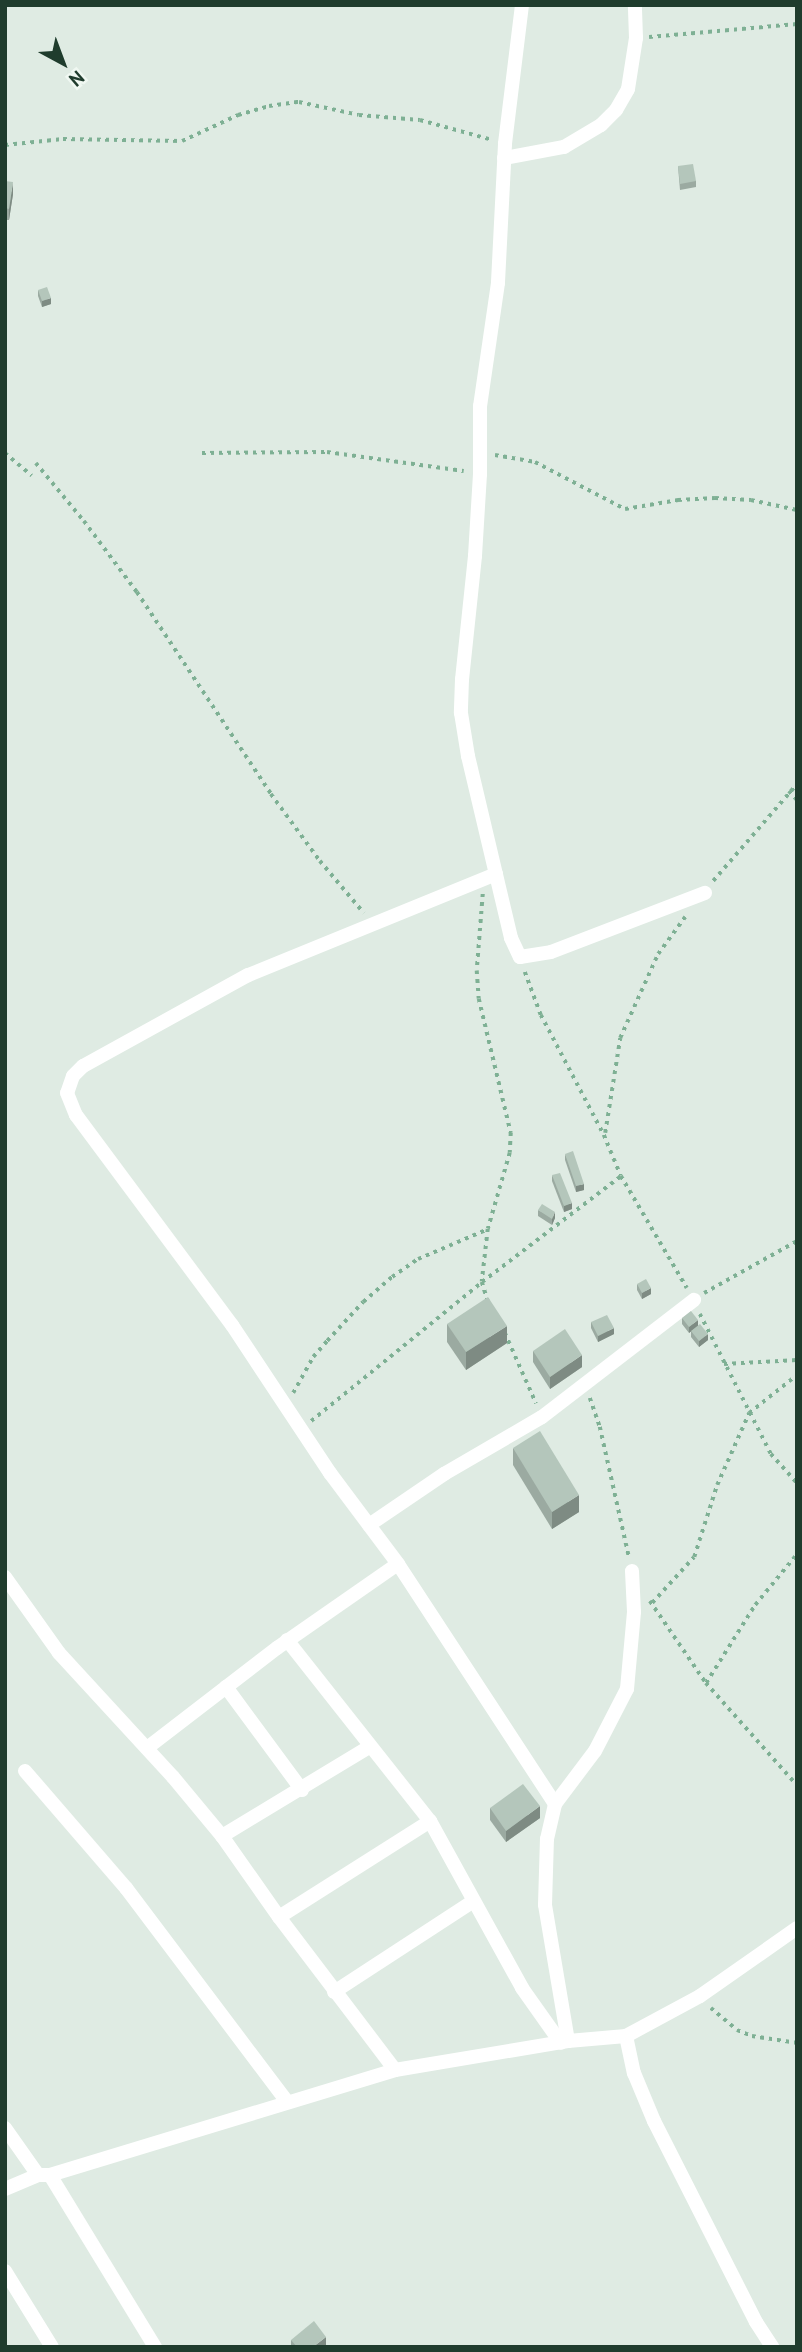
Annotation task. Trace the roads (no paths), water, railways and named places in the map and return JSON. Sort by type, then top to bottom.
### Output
[{"type":"street","points":[[522,5],[504,151],[498,283],[480,405],[480,474],[461,713],[490,876],[520,957],[551,952],[705,893]]},
{"type":"street","points":[[504,151],[564,146],[601,125],[616,110],[628,89],[636,38],[635,5]]},
{"type":"street","points":[[490,876],[372,922],[248,975],[83,1066],[73,1076],[67,1093],[76,1115],[287,1404],[301,1429],[398,1564],[555,1804]]},
{"type":"street","points":[[369,1525],[444,1474],[542,1417],[586,1387],[694,1300]]},
{"type":"street","points":[[147,1748],[288,1640],[398,1564]]},
{"type":"street","points":[[564,2042],[545,1905],[547,1839],[555,1804],[595,1751],[627,1689],[633,1639],[632,1571]]},
{"type":"street","points":[[5,1577],[59,1653],[147,1748],[222,1836],[334,1992],[395,2070]]},
{"type":"street","points":[[288,1640],[430,1821],[472,1902],[522,1988],[564,2042]]},
{"type":"street","points":[[226,1687],[302,1790]]},
{"type":"street","points":[[222,1836],[302,1790],[369,1746]]},
{"type":"street","points":[[25,1771],[126,1888],[287,2102]]},
{"type":"street","points":[[279,1917],[430,1821]]},
{"type":"street","points":[[334,1992],[472,1902]]},
{"type":"street","points":[[5,2189],[395,2070],[564,2042],[626,2036],[700,1996],[797,1928]]},
{"type":"street","points":[[626,2036],[634,2073],[654,2121],[756,2322],[772,2347]]},
{"type":"street","points":[[5,2128],[44,2175],[155,2347]]},
{"type":"street","points":[[5,2271],[52,2347]]}]
